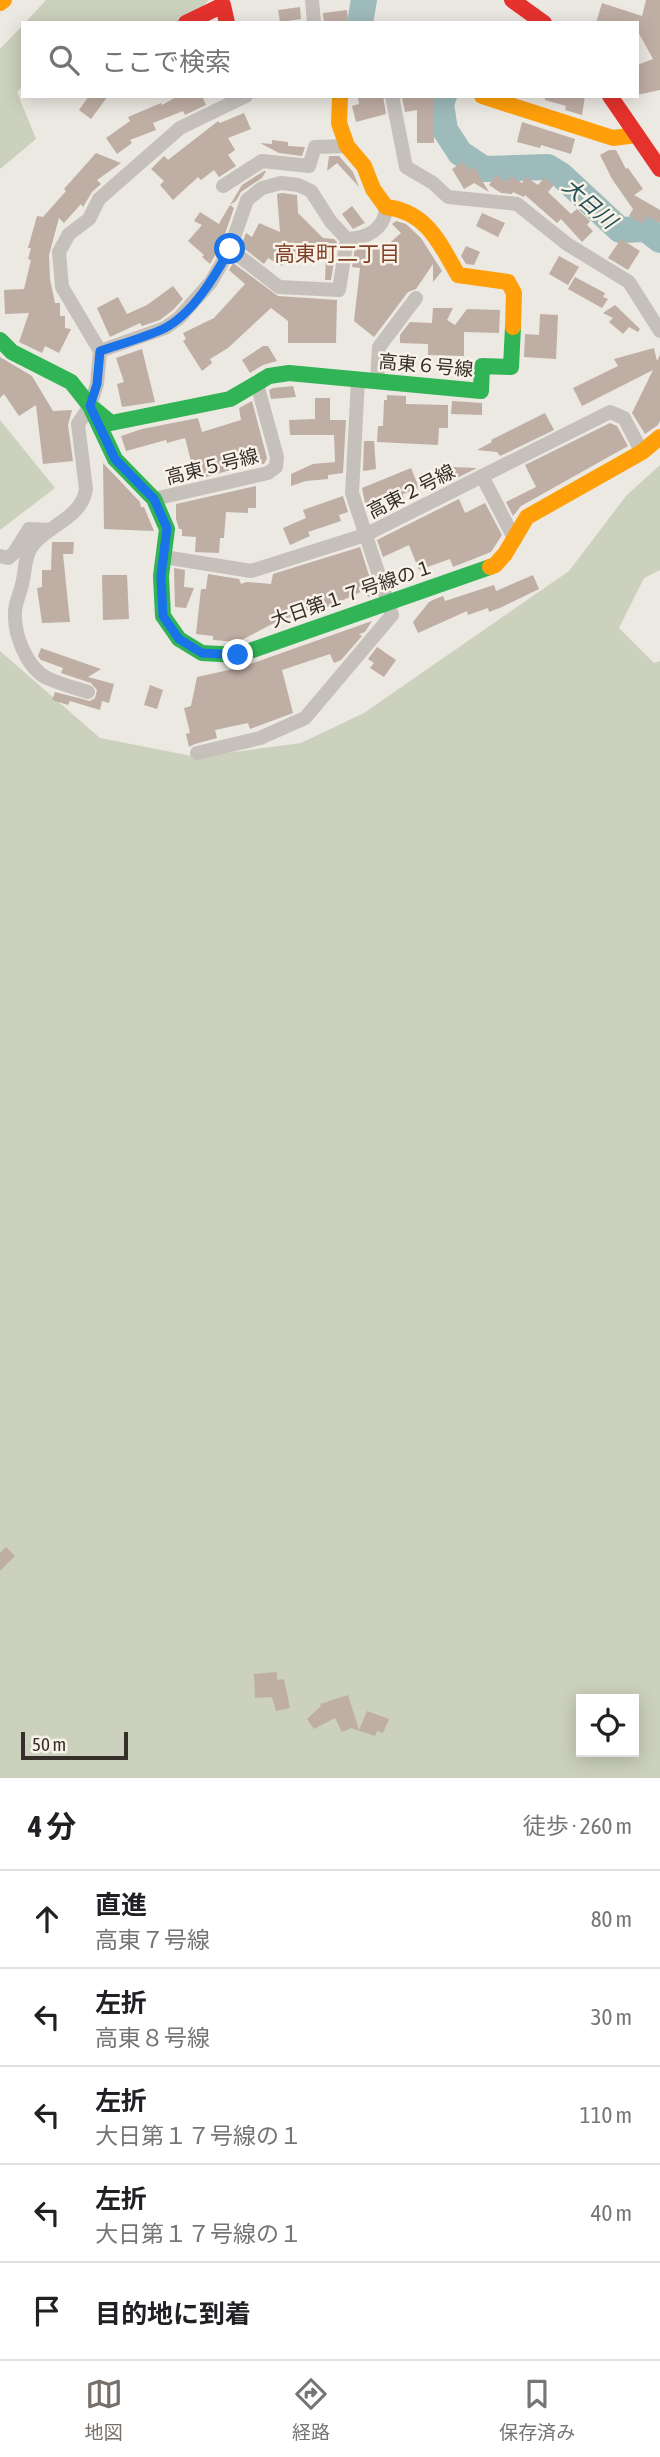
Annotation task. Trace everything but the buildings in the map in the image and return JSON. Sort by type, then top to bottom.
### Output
[{"type":"street","points":[[0,3],[4,0]]},
{"type":"street","points":[[312,0],[314,21]]},
{"type":"street","points":[[512,0],[541,21]]},
{"type":"street","points":[[190,21],[223,5],[227,21]]},
{"type":"street","points":[[88,692],[45,677],[29,662],[14,617],[26,556],[39,539],[77,510],[84,499],[86,489],[78,424],[90,406],[97,384],[100,351],[62,287],[59,253],[69,234],[89,219],[99,199],[180,128],[239,98]]},
{"type":"street","points":[[340,98],[339,123],[347,146],[364,166],[373,189],[386,207],[386,215],[378,227],[364,238],[346,239]]},
{"type":"street","points":[[392,98],[406,167],[433,183],[447,197],[517,204],[567,244],[629,282],[660,331]]},
{"type":"street","points":[[488,98],[613,138],[636,135]]},
{"type":"street","points":[[611,98],[660,169]]},
{"type":"street","points":[[223,186],[262,161],[309,166],[314,146],[347,146]]},
{"type":"street","points":[[100,351],[165,328],[179,318],[211,282],[230,249],[247,200],[262,188],[281,183],[298,185],[311,191],[331,222],[346,239],[339,290],[279,288],[230,249]]},
{"type":"street","name":"高東６号線","points":[[90,406],[111,423],[230,398],[269,376],[289,373],[481,391],[482,366],[511,367],[514,293],[508,282],[458,275],[433,234],[417,214],[398,207],[386,207]]},
{"type":"street","points":[[377,382],[379,347],[416,298]]},
{"type":"street","name":"大日第１７号線の１","points":[[0,340],[12,352],[71,382],[90,406],[115,459],[154,499],[167,528],[160,594],[163,616],[179,639],[202,653],[238,655],[495,565],[527,517],[642,452],[660,437]]},
{"type":"street","points":[[197,753],[260,738],[305,718],[393,615],[352,493],[358,380]]},
{"type":"street","name":"高東５号線","points":[[154,499],[268,473],[276,467],[277,457],[257,384]]},
{"type":"street","name":"高東２号線","points":[[164,557],[251,571],[365,535],[610,412],[624,418],[642,452]]},
{"type":"street","points":[[482,476],[514,540]]},
{"type":"street","points":[[0,556],[8,558],[14,553],[29,528],[50,530]]},
{"type":"green space","points":[[46,0],[209,0],[188,21],[27,21]]},
{"type":"green space","points":[[21,27],[21,87],[17,92],[36,139],[0,169],[0,49]]},
{"type":"green space","points":[[0,420],[55,488],[0,530]]},
{"type":"green space","points":[[660,465],[660,570],[644,578],[619,628],[654,663],[660,661],[660,1778],[0,1778],[0,651],[100,738],[197,757],[301,743],[364,713],[569,571],[626,496]]},
{"type":"waterway","name":"大日川","points":[[360,21],[364,0]]},
{"type":"waterway","name":"大日川","points":[[443,98],[441,104],[445,130],[460,153],[484,169],[548,167],[561,175],[620,230],[646,229],[660,240]]},
{"type":"traffic: fast","points":[[94,409],[111,423],[230,399],[269,376],[289,373],[481,391],[482,366],[511,367],[513,327]]},
{"type":"traffic: fast","points":[[0,340],[12,352],[71,382],[90,406],[115,459],[154,499],[167,529],[161,576],[163,616],[179,639],[202,653],[238,655],[490,567]]},
{"type":"traffic: slow","points":[[0,3],[4,0]]},
{"type":"traffic: slow","points":[[340,98],[339,123],[347,146],[364,166],[373,189],[386,207],[400,210],[422,222],[438,240],[458,275],[508,282],[514,293],[513,327]]},
{"type":"traffic: slow","points":[[488,98],[613,138],[637,135]]},
{"type":"traffic: slow","points":[[490,567],[505,554],[527,517],[642,452],[660,437]]},
{"type":"traffic: jam","points":[[512,0],[541,21]]},
{"type":"traffic: jam","points":[[190,21],[223,5],[227,21]]},
{"type":"traffic: jam","points":[[611,98],[660,169]]},
{"type":"district","name":"高東町二丁目","points":[[337,253]]},
{"type":"route","points":[[230,249],[211,282],[179,318],[165,328],[100,351],[97,384],[90,406],[115,459],[154,499],[167,528],[160,594],[163,616],[179,639],[202,653],[238,655]]}]
